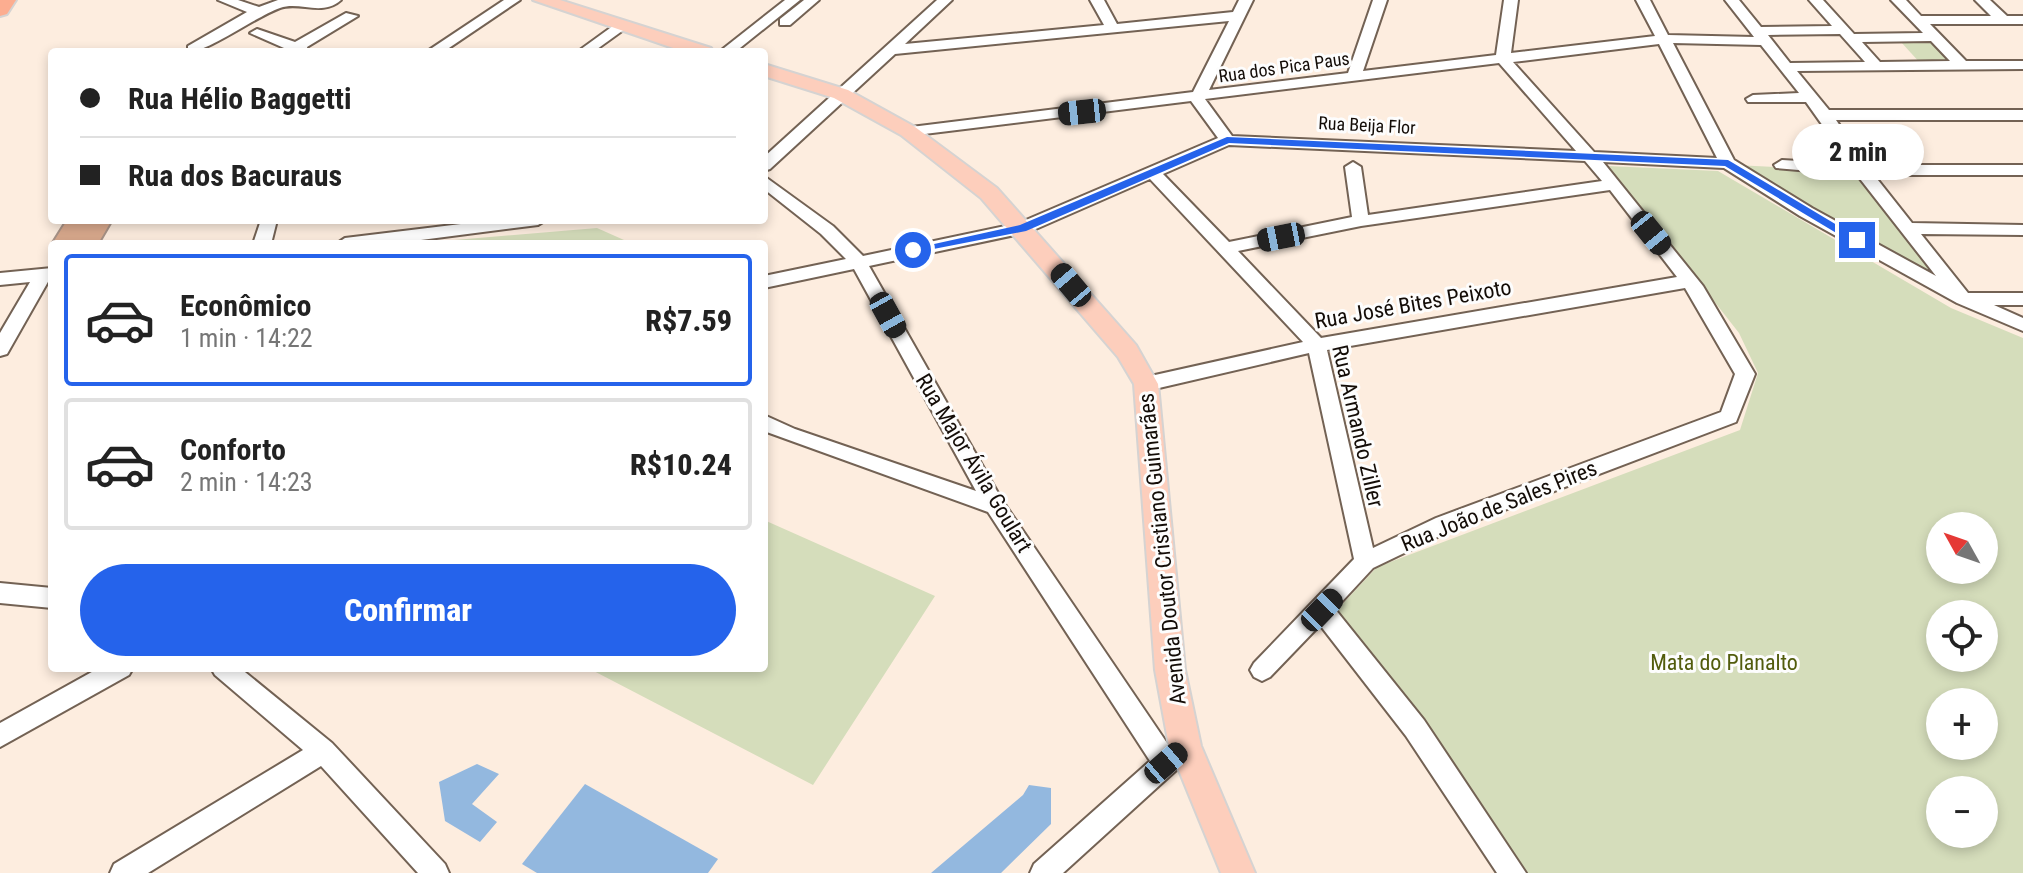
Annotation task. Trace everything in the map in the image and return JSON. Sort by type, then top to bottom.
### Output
[{"type":"highway","points":[[0,10],[6,0]]},
{"type":"main road","points":[[542,0],[691,48]]},
{"type":"main road","name":"Avenida Doutor Cristiano Guimarães","points":[[768,71],[841,94],[908,131],[989,193],[1023,228],[1127,351],[1146,384],[1176,755],[1238,873]]},
{"type":"street","points":[[225,0],[258,11]]},
{"type":"street","points":[[195,48],[258,11],[290,1],[319,5],[334,0]]},
{"type":"street","points":[[439,48],[513,0]]},
{"type":"street","points":[[731,48],[793,0]]},
{"type":"street","points":[[752,48],[812,0]]},
{"type":"street","points":[[768,162],[945,0]]},
{"type":"street","points":[[1097,0],[1114,30]]},
{"type":"street","points":[[1227,140],[1197,99],[1246,0]]},
{"type":"street","points":[[1354,77],[1380,0]]},
{"type":"street","points":[[1511,0],[1503,59],[1612,185],[1689,281]]},
{"type":"street","points":[[1643,0],[1728,163],[1806,212],[1963,299],[2023,325]]},
{"type":"street","points":[[1732,0],[1825,115],[1862,170],[1963,299]]},
{"type":"street","points":[[1816,0],[1876,66]]},
{"type":"street","points":[[1898,0],[1963,66]]},
{"type":"street","points":[[1982,0],[2003,20]]},
{"type":"street","points":[[302,48],[351,16]]},
{"type":"street","points":[[889,50],[1238,16]]},
{"type":"street","points":[[1918,20],[2023,20]]},
{"type":"street","points":[[590,48],[622,26]]},
{"type":"street","points":[[257,33],[290,48]]},
{"type":"street","name":"Rua dos Pica Paus","points":[[908,131],[1197,99],[1665,39],[1847,34],[1936,37]]},
{"type":"street","points":[[1786,67],[2023,65]]},
{"type":"street","points":[[1753,99],[1810,97]]},
{"type":"street","points":[[1825,115],[2019,119]]},
{"type":"street","name":"Rua Beija Flor","points":[[768,281],[1023,228],[1227,140],[1728,163]]},
{"type":"street","points":[[1782,165],[1862,170],[2023,170]]},
{"type":"street","points":[[1353,167],[1361,221]]},
{"type":"street","name":"Rua Armando Ziller","points":[[1153,173],[1317,345],[1365,562]]},
{"type":"street","name":"Rua Major Ávila Goulart","points":[[768,184],[827,230],[858,261],[995,506],[1176,755]]},
{"type":"street","points":[[1227,248],[1361,221],[1612,185]]},
{"type":"street","points":[[377,240],[506,224]]},
{"type":"street","points":[[1908,228],[2023,230]]},
{"type":"street","points":[[0,279],[48,274]]},
{"type":"street","points":[[0,349],[48,274]]},
{"type":"street","name":"Rua José Bites Peixoto","points":[[1146,384],[1317,345],[1689,281]]},
{"type":"street","name":"Rua João de Sales Pires","points":[[1262,670],[1365,562],[1444,524],[1729,417],[1745,374],[1726,332],[1689,281]]},
{"type":"street","points":[[1963,299],[2023,299]]},
{"type":"street","points":[[768,424],[788,434],[995,506]]},
{"type":"street","points":[[0,593],[48,598]]},
{"type":"street","points":[[1322,610],[1415,728],[1513,873]]},
{"type":"street","points":[[0,736],[114,672]]},
{"type":"street","points":[[228,672],[323,751],[436,873]]},
{"type":"street","points":[[123,873],[323,751]]},
{"type":"street","points":[[1043,873],[1176,755]]},
{"type":"green space","points":[[1901,42],[1935,42],[1958,64],[1921,64]]},
{"type":"green space","points":[[1735,165],[1862,171],[1949,286]]},
{"type":"green space","name":"Mata do Planalto","points":[[1608,166],[1718,171],[1951,308],[2023,338],[2023,873],[1524,873],[1486,811],[1334,613],[1377,567],[1740,430],[1758,373],[1739,333]]},
{"type":"green space","points":[[597,228],[624,240],[455,240]]},
{"type":"green space","points":[[768,522],[935,596],[813,785],[596,672],[768,672]]},
{"type":"water","points":[[477,764],[499,774],[472,804],[497,822],[480,842],[445,821],[439,782]]},
{"type":"water","points":[[585,784],[718,859],[708,873],[537,873],[522,864]]},
{"type":"water","points":[[1029,785],[1051,788],[1051,824],[1001,873],[931,873],[1023,795]]},
{"type":"building","points":[[64,224],[111,224],[101,240],[54,240]]},
{"type":"route","points":[[913,250],[1023,228],[1227,140],[1728,163],[1857,240]]}]
